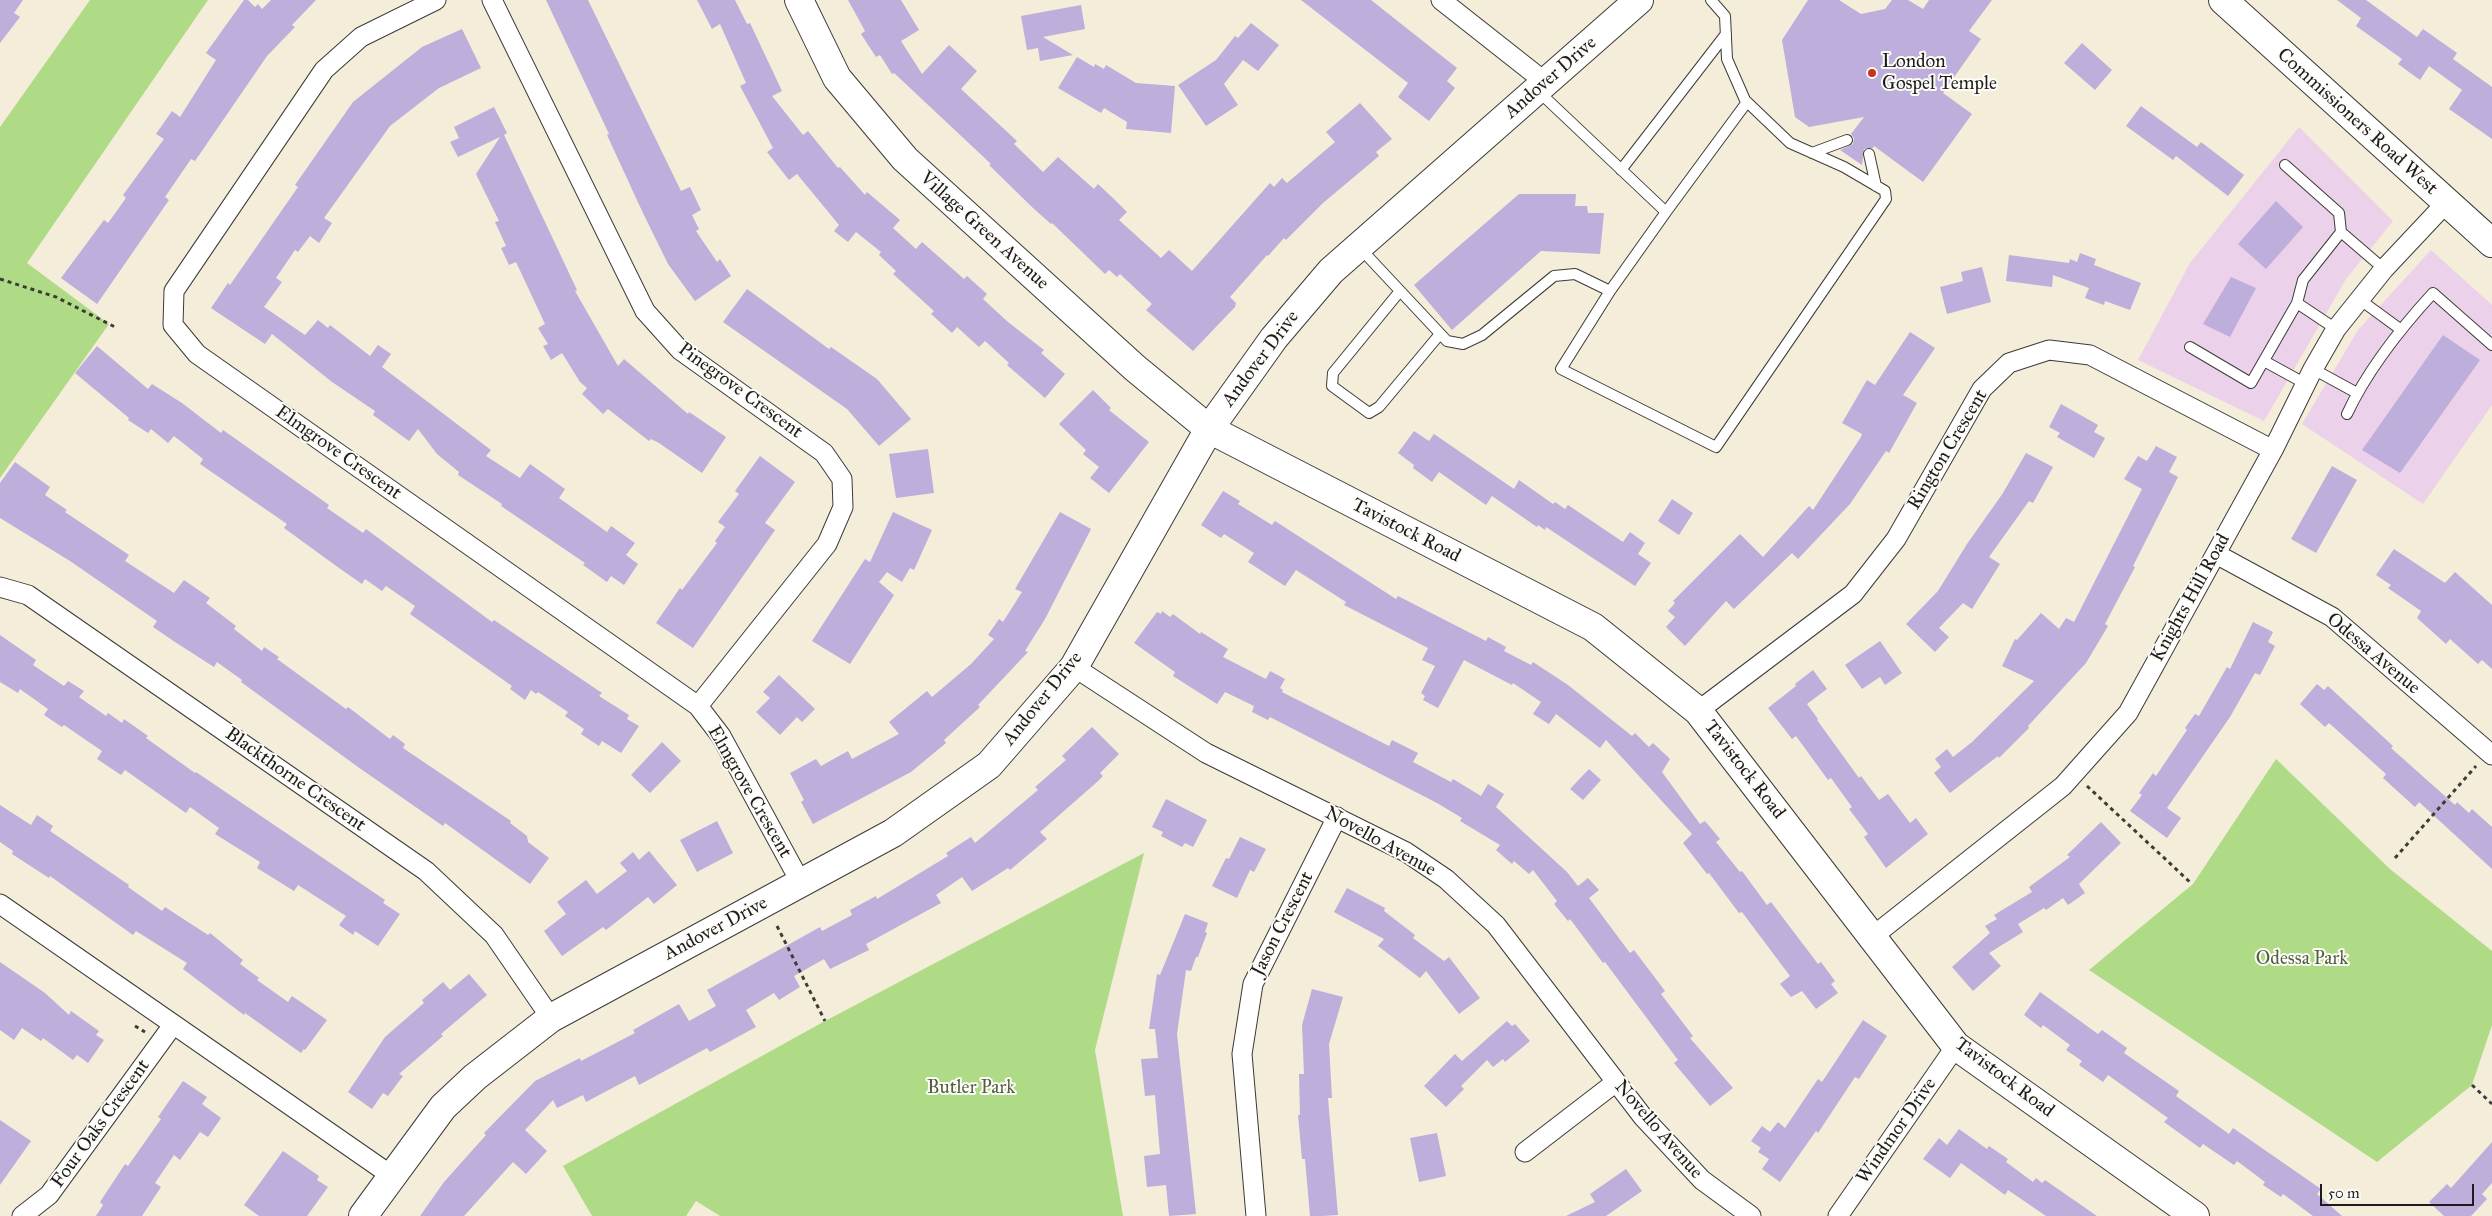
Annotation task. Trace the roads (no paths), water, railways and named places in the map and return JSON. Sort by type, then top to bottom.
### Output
[{"type":"street","name":"Elmgrove Crescent","points":[[436,0],[361,37],[324,70],[174,291],[173,325],[197,354],[698,706],[721,736],[801,883]]},
{"type":"street","name":"Pinegrove Crescent","points":[[492,0],[645,311],[680,350],[824,453],[842,479],[843,507],[827,544],[698,706]]},
{"type":"street","name":"Village Green Avenue","points":[[799,0],[837,78],[905,159],[1135,368],[1209,429]]},
{"type":"street","points":[[1441,0],[1541,86]]},
{"type":"street","name":"Andover Drive","points":[[363,1216],[444,1107],[475,1077],[551,1018],[893,834],[989,765],[1074,667],[1209,429],[1274,338],[1331,271],[1639,0]]},
{"type":"street","name":"Commissioners Road West","points":[[2223,0],[2492,243]]},
{"type":"street","name":"Knights Hill Road","points":[[1872,937],[2063,786],[2128,713],[2273,450],[2309,376],[2336,329],[2384,269],[2446,203]]},
{"type":"street","name":"Rington Crescent","points":[[1698,711],[1853,594],[1896,538],[1982,389],[2008,363],[2049,350],[2090,355],[2273,450]]},
{"type":"street","name":"Tavistock Road","points":[[1209,429],[1593,627],[1698,711],[1956,1046],[2195,1216]]},
{"type":"street","name":"Odessa Avenue","points":[[2216,554],[2332,616],[2490,754]]},
{"type":"street","name":"Blackthorne Crescent","points":[[0,586],[28,595],[426,871],[494,935],[551,1018]]},
{"type":"street","name":"Novello Avenue","points":[[1074,667],[1206,752],[1414,857],[1446,879],[1496,925],[1643,1118],[1702,1180],[1751,1216]]},
{"type":"street","name":"Jason Crescent","points":[[1256,1216],[1242,1054],[1253,984],[1337,817]]},
{"type":"street","points":[[0,904],[392,1176]]},
{"type":"street","name":"Four Oaks Crescent","points":[[22,1216],[49,1195],[173,1024]]},
{"type":"street","name":"Windmor Drive","points":[[1838,1216],[1956,1046]]},
{"type":"street","points":[[1525,1152],[1616,1082]]},
{"type":"lane","points":[[1711,0],[1725,16],[1726,59],[1747,102],[1790,143],[1885,191],[1886,199],[1716,447],[1561,369],[1610,291],[1747,102]]},
{"type":"lane","points":[[1621,170],[1726,34]]},
{"type":"lane","points":[[1541,86],[1621,170],[1666,212]]},
{"type":"lane","points":[[1812,153],[1847,140]]},
{"type":"lane","points":[[1869,154],[1876,186]]},
{"type":"lane","points":[[2285,165],[2339,213],[2342,232],[2384,269]]},
{"type":"lane","points":[[2190,347],[2251,382],[2297,303],[2302,280],[2342,232]]},
{"type":"lane","points":[[1359,246],[1447,341],[1463,344],[1482,335],[1554,276],[1575,274],[1610,291]]},
{"type":"lane","points":[[1400,291],[1334,373],[1332,386],[1369,413],[1379,407],[1440,334]]},
{"type":"lane","points":[[2347,414],[2357,393],[2400,329],[2433,293],[2492,345]]},
{"type":"lane","points":[[2359,299],[2400,329]]},
{"type":"lane","points":[[2297,303],[2336,329]]},
{"type":"lane","points":[[2264,361],[2357,393]]},
{"type":"place","name":"London Gospel Temple","points":[[1872,73]]},
{"type":"park label","name":"Odessa Park","points":[[2302,959]]},
{"type":"park label","name":"Butler Park","points":[[971,1088]]}]
